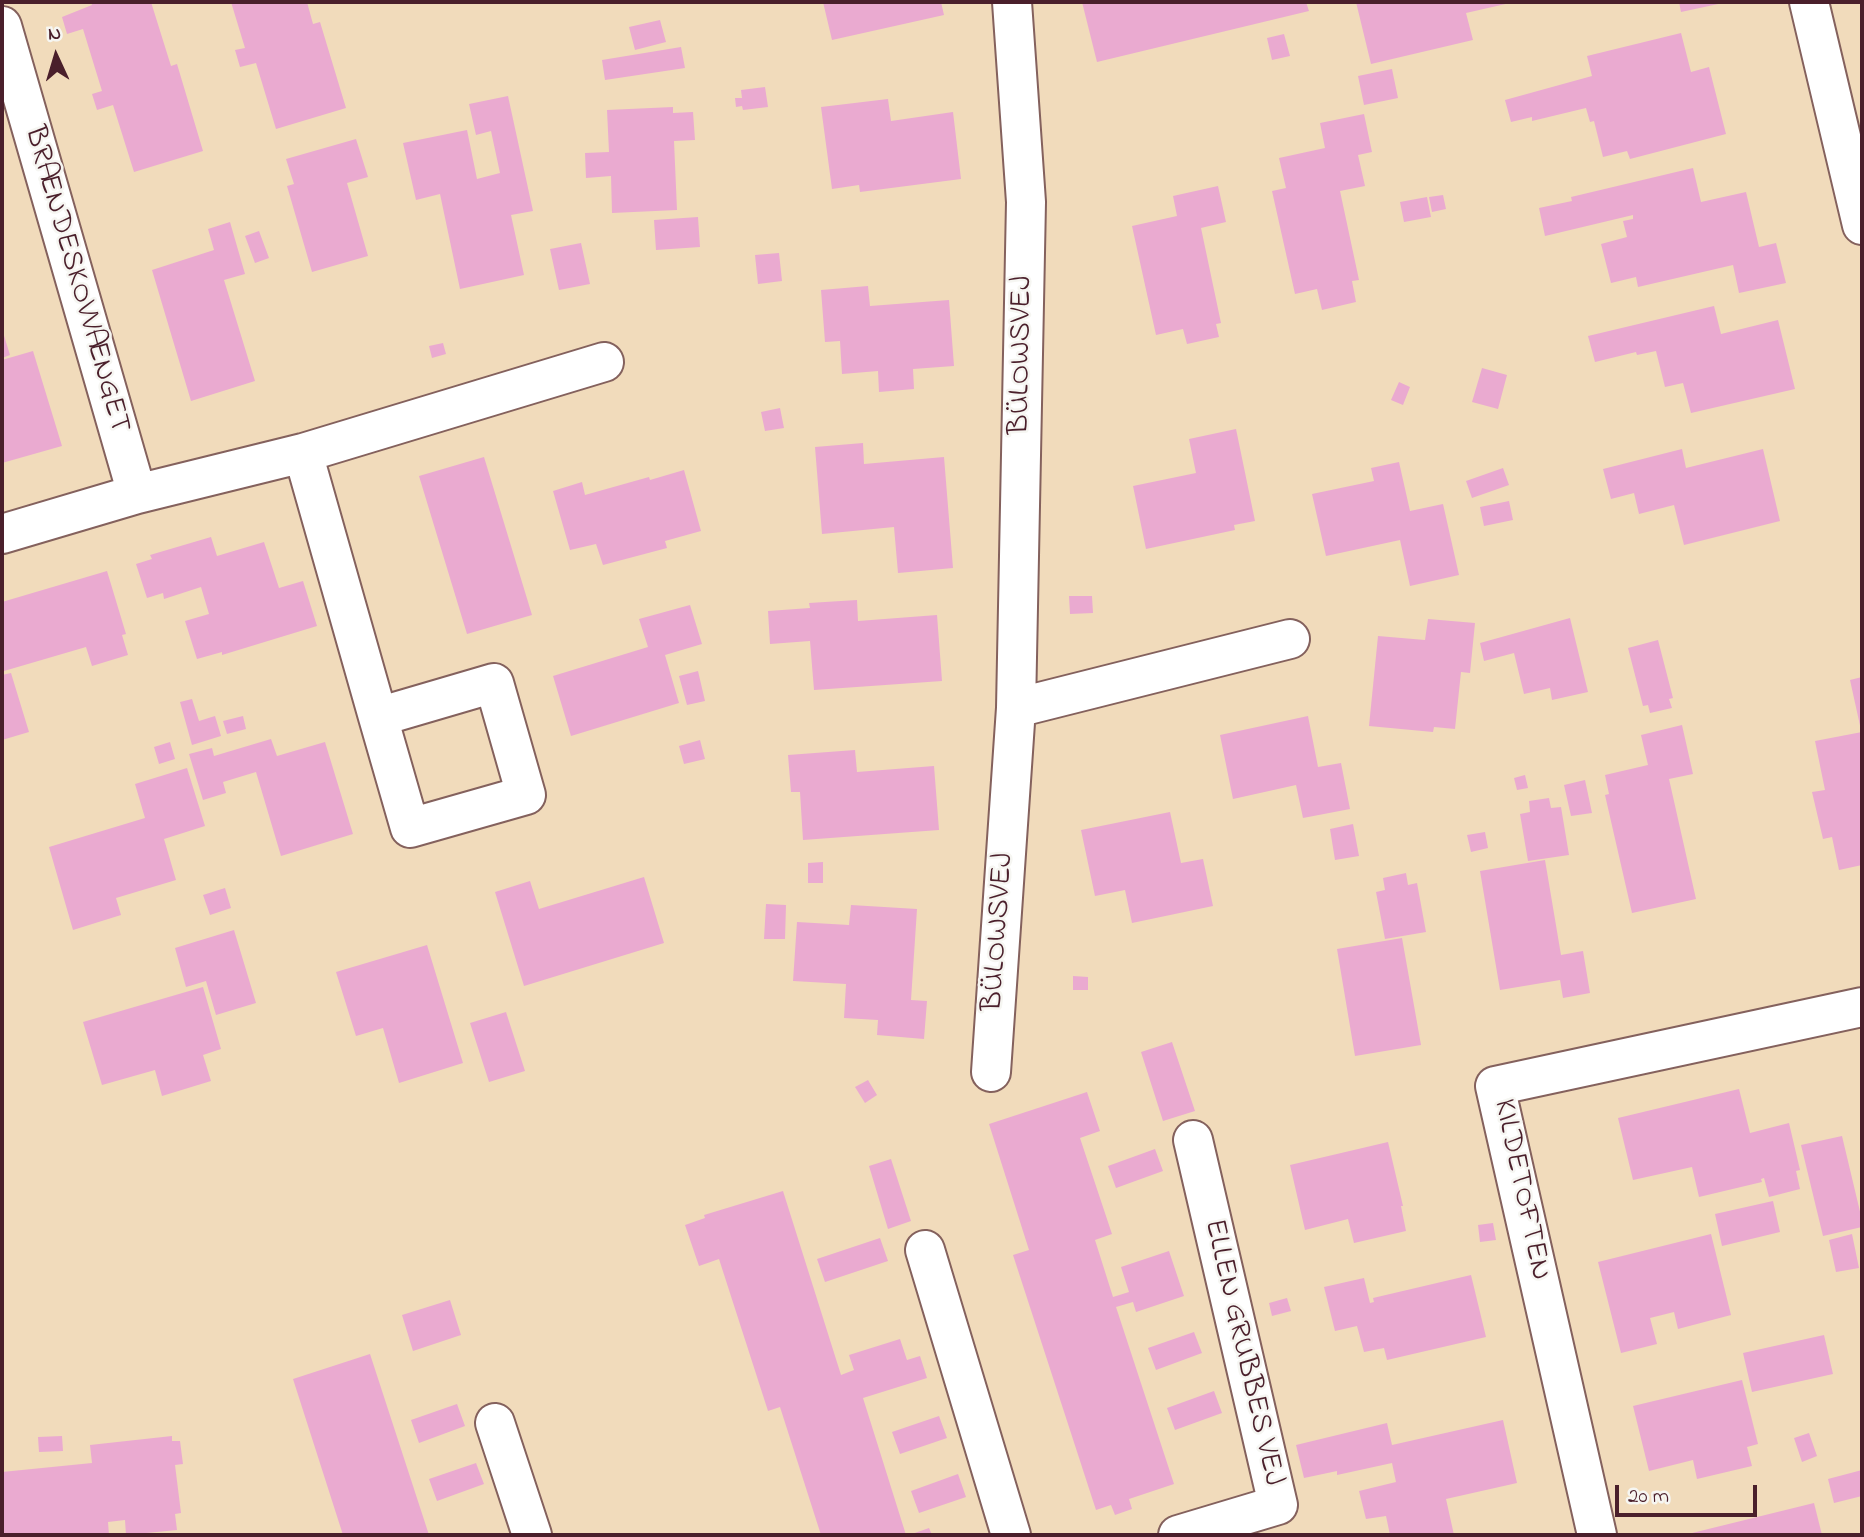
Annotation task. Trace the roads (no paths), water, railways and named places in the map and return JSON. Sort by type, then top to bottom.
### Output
[{"type":"street","name":"BÜLOWSVEJ","points":[[991,1072],[1016,708],[1026,202],[1012,2]]},
{"type":"street","points":[[1809,2],[1862,225]]},
{"type":"street","name":"BRÆNDESKOVVÆNGET","points":[[2,26],[138,494]]},
{"type":"street","points":[[2,534],[138,494],[303,453],[604,362]]},
{"type":"street","points":[[303,453],[378,717]]},
{"type":"street","points":[[1016,708],[1290,639]]},
{"type":"street","name":"KILDETOFTEN","points":[[1597,1535],[1495,1086],[1862,1007]]},
{"type":"street","name":"ELLEN GRUBBES VEJ","points":[[1178,1535],[1278,1505],[1193,1140]]},
{"type":"street","points":[[925,1250],[1011,1535]]},
{"type":"street","points":[[495,1423],[532,1535]]}]
